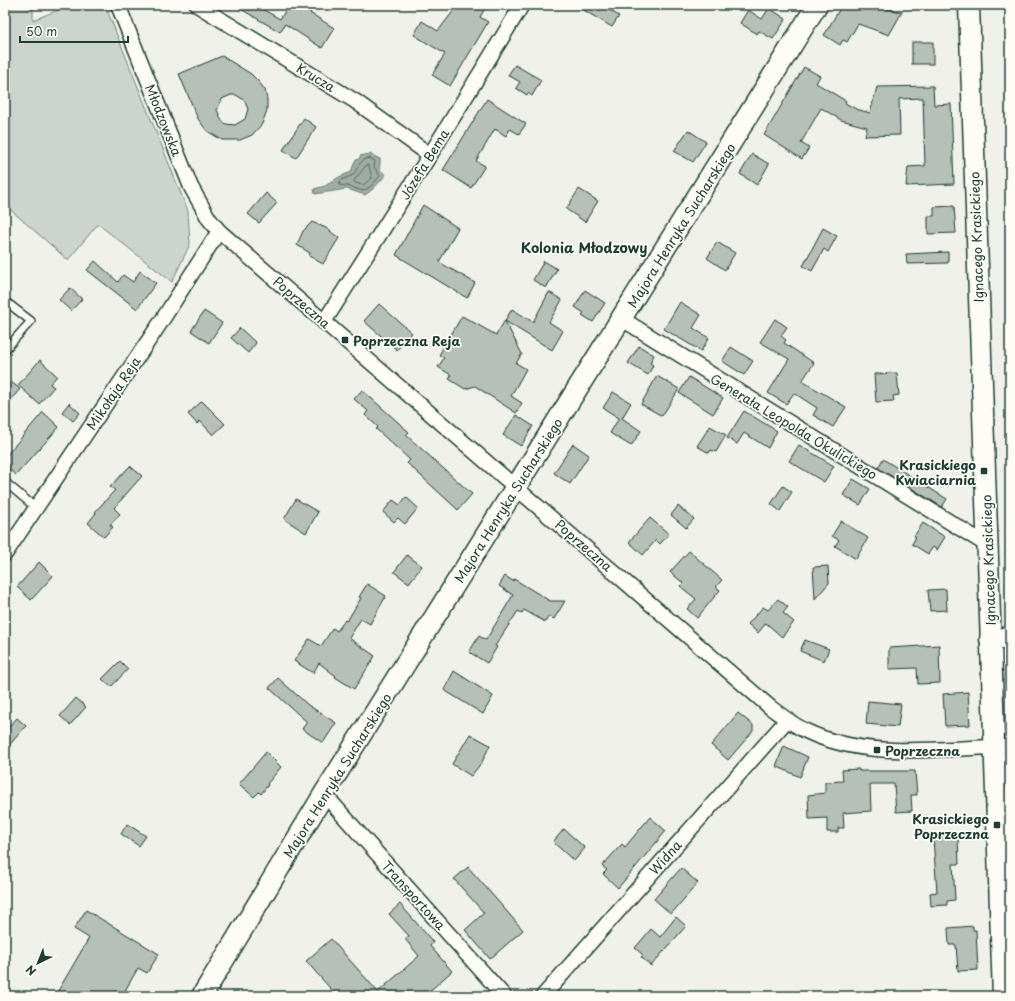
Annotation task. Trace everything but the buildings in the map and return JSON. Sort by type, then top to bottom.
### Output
[{"type":"street","name":"Młodzowska","points":[[118,5],[191,187],[209,219],[219,231]]},
{"type":"street","name":"Krucza","points":[[197,5],[355,101],[430,155]]},
{"type":"street","name":"Józefa Bema","points":[[324,322],[430,155],[522,5]]},
{"type":"street","name":"Majora Henryka Sucharskiego","points":[[202,996],[324,794],[817,5]]},
{"type":"street","name":"Ignacego Krasickiego","points":[[969,5],[994,747],[1005,909],[1003,996]]},
{"type":"street","name":"Poprzeczna","points":[[219,231],[771,708],[788,720],[820,737],[846,745],[876,750],[994,747]]},
{"type":"street","name":"Mikołaja Reja","points":[[5,554],[159,325],[219,231]]},
{"type":"street","name":"Generała Leopolda Okulickiego","points":[[622,319],[987,545]]},
{"type":"street","points":[[990,639],[1010,638]]},
{"type":"street","name":"Widna","points":[[543,996],[788,720]]},
{"type":"street","name":"Transportowa","points":[[324,794],[504,996]]},
{"type":"lane","points":[[5,301],[31,321],[5,350]]},
{"type":"lane","points":[[5,482],[36,508]]},
{"type":"shaded area","points":[[5,5],[33,5],[33,20],[71,5],[105,5],[188,211],[190,244],[172,282],[98,224],[68,260],[5,205]]},
{"type":"water","points":[[370,154],[380,159],[380,169],[386,175],[365,195],[347,189],[315,194],[314,189],[325,186],[339,177],[351,172],[355,161],[360,158],[360,156]]},
{"type":"place","name":"Poprzeczna Reja","points":[[345,340]]},
{"type":"place","name":"Krasickiego Kwiaciarnia","points":[[984,471]]},
{"type":"place","name":"Poprzeczna","points":[[877,750]]},
{"type":"place","name":"Krasickiego Poprzeczna","points":[[997,825]]},
{"type":"district","name":"Kolonia Młodzowy","points":[[584,247]]}]
